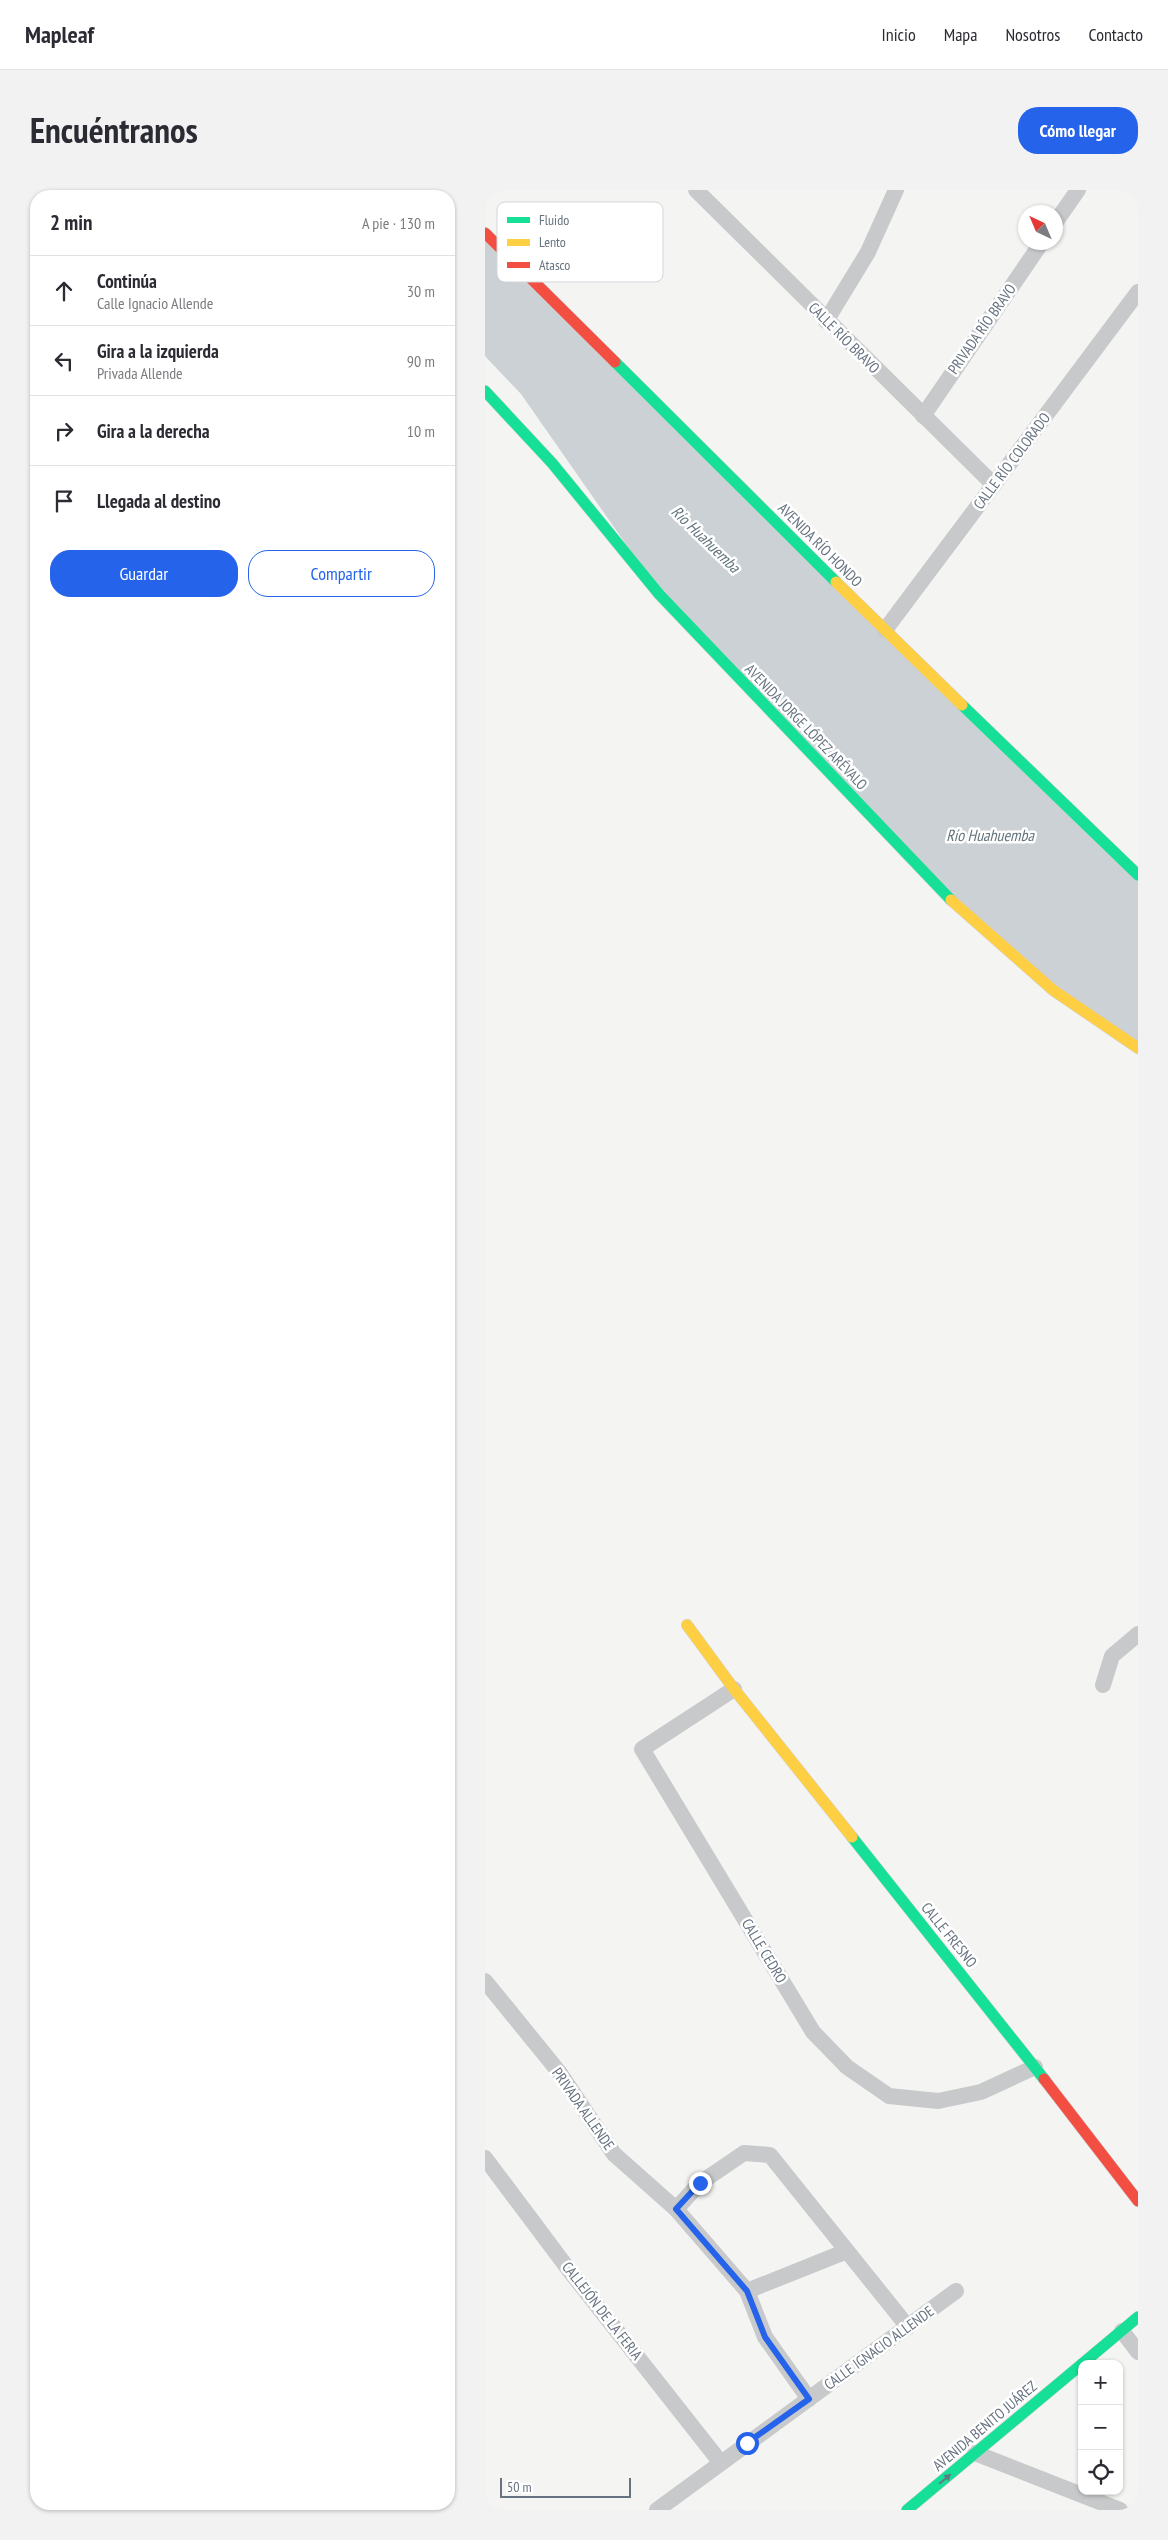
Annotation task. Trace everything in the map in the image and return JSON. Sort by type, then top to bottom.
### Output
[{"type":"street","name":"CALLE RÍO BRAVO","points":[[696,190],[993,485]]},
{"type":"street","points":[[826,321],[869,252],[896,190]]},
{"type":"street","points":[[1063,212],[1078,190]]},
{"type":"street","name":"AVENIDA RÍO HONDO","points":[[485,233],[497,245]]},
{"type":"street","name":"PRIVADA RÍO BRAVO","points":[[923,416],[1037,250]]},
{"type":"street","name":"AVENIDA RÍO HONDO","points":[[534,282],[885,630],[1138,875]]},
{"type":"street","name":"CALLE RÍO COLORADO","points":[[885,630],[1138,292]]},
{"type":"street","name":"AVENIDA JORGE LÓPEZ ARÉVALO","points":[[485,391],[552,463],[659,594],[926,876],[963,913],[1054,992],[1103,1028],[1138,1048]]},
{"type":"street","name":"CALLE FRESNO","points":[[687,1625],[734,1689],[1035,2067],[1138,2201]]},
{"type":"street","points":[[1103,1685],[1112,1656],[1138,1634]]},
{"type":"street","name":"CALLE CEDRO","points":[[734,1689],[642,1749],[813,2032],[847,2067],[889,2096],[939,2101],[981,2092],[1035,2067]]},
{"type":"street","name":"PRIVADA ALLENDE","points":[[485,1981],[559,2072],[614,2154],[676,2209],[747,2291],[765,2337],[809,2399]]},
{"type":"street","points":[[676,2209],[700,2183],[744,2153],[770,2155],[907,2327]]},
{"type":"street","name":"CALLEJÓN DE LA FERIA","points":[[485,2158],[569,2270],[721,2463]]},
{"type":"street","points":[[747,2291],[847,2251]]},
{"type":"street","name":"CALLE IGNACIO ALLENDE","points":[[657,2510],[956,2291]]},
{"type":"street","name":"AVENIDA BENITO JUÁREZ","points":[[1087,2360],[1138,2317]]},
{"type":"street","points":[[1121,2331],[1138,2352]]},
{"type":"street","name":"AVENIDA BENITO JUÁREZ","points":[[907,2510],[1078,2367]]},
{"type":"street","points":[[975,2454],[1120,2510]]},
{"type":"water","name":"Río Huahuemba","points":[[485,238],[497,250],[497,282],[530,282],[1138,875],[1138,1045],[1005,948],[660,593],[521,394],[485,356]]},
{"type":"traffic: fast","points":[[615,362],[836,582]]},
{"type":"traffic: fast","points":[[485,391],[552,463],[659,594],[951,900]]},
{"type":"traffic: fast","points":[[962,705],[1138,875]]},
{"type":"traffic: fast","points":[[852,1837],[1044,2079]]},
{"type":"traffic: fast","points":[[1087,2360],[1138,2317]]},
{"type":"traffic: fast","points":[[907,2510],[1078,2367]]},
{"type":"traffic: slow","points":[[836,582],[962,705]]},
{"type":"traffic: slow","points":[[951,900],[1053,990],[1138,1048]]},
{"type":"traffic: slow","points":[[687,1625],[734,1689],[852,1837]]},
{"type":"traffic: jam","points":[[485,233],[497,245]]},
{"type":"traffic: jam","points":[[534,282],[615,362]]},
{"type":"traffic: jam","points":[[1044,2079],[1138,2201]]},
{"type":"route","points":[[700,2183],[676,2209],[747,2291],[765,2337],[809,2399],[747,2443]]}]
